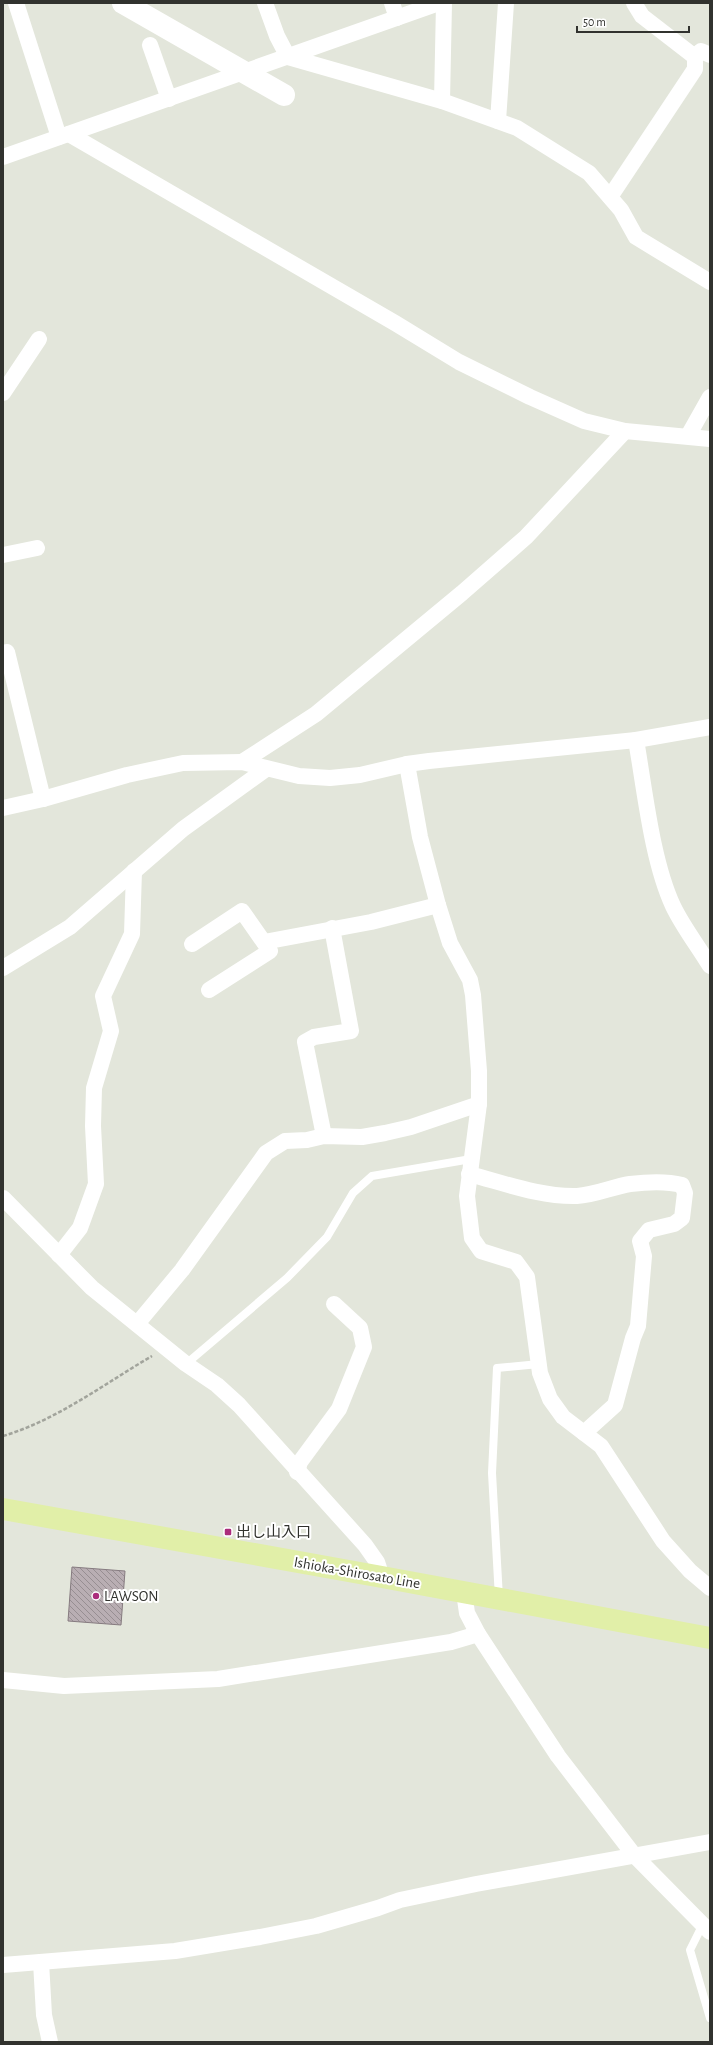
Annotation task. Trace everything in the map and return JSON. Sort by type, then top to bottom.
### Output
[{"type":"main road","name":"Ishioka-Shirosato Line","points":[[3,1510],[382,1577],[710,1638]]},
{"type":"street","points":[[16,3],[64,135],[396,323],[459,362],[584,421],[625,431],[710,439]]},
{"type":"street","points":[[123,3],[284,94]]},
{"type":"street","points":[[265,3],[277,36],[288,57],[442,101],[517,128],[589,173],[621,210],[636,237],[710,282]]},
{"type":"street","points":[[3,157],[288,57],[395,10],[439,3]]},
{"type":"street","points":[[442,101],[444,3]]},
{"type":"street","points":[[498,121],[506,3]]},
{"type":"street","points":[[610,197],[702,56],[642,16],[634,3]]},
{"type":"street","points":[[150,45],[169,99]]},
{"type":"street","points":[[3,393],[39,339]]},
{"type":"street","points":[[688,436],[710,397]]},
{"type":"street","points":[[242,762],[321,710],[462,593],[526,537],[625,431]]},
{"type":"street","points":[[3,555],[37,548]]},
{"type":"street","points":[[3,653],[7,652],[43,800]]},
{"type":"street","points":[[3,808],[43,800],[127,775],[183,763],[242,762],[299,776],[330,778],[360,775],[408,764],[636,740],[710,727]]},
{"type":"street","points":[[636,740],[655,847],[664,883],[674,907],[710,966]]},
{"type":"street","points":[[408,764],[420,837],[438,905],[450,944],[470,980],[473,996],[479,1071],[479,1104],[467,1196],[472,1238],[481,1251],[516,1262],[527,1277],[539,1364],[550,1399],[563,1417],[601,1446],[663,1542],[690,1571],[710,1588]]},
{"type":"street","points":[[3,968],[70,927],[183,829],[266,768]]},
{"type":"street","points":[[59,1255],[80,1228],[96,1184],[93,1126],[94,1088],[111,1031],[103,996],[132,934],[134,871]]},
{"type":"street","points":[[264,942],[332,928],[371,922],[438,905]]},
{"type":"street","points":[[192,944],[242,910],[270,951],[210,990]]},
{"type":"street","points":[[324,1136],[305,1042],[314,1037],[351,1031],[332,928]]},
{"type":"street","points":[[137,1324],[182,1270],[266,1153],[285,1141],[307,1140],[324,1136],[362,1136],[385,1133],[411,1127],[479,1104]]},
{"type":"street","points":[[470,1166],[531,1191],[576,1196],[606,1191],[630,1184],[674,1183],[682,1185],[685,1193],[682,1218],[674,1224],[649,1230],[640,1241],[644,1256],[638,1326],[633,1338],[615,1404],[584,1433]]},
{"type":"street","points":[[3,1198],[92,1288],[167,1347],[186,1364],[217,1385],[239,1405],[297,1472],[365,1545],[377,1562],[382,1577]]},
{"type":"street","points":[[297,1472],[300,1462],[339,1409],[364,1347],[360,1328],[334,1304]]},
{"type":"street","points":[[464,1592],[467,1613],[478,1634],[558,1756],[634,1855],[706,1928]]},
{"type":"street","points":[[3,1680],[64,1686],[218,1679],[451,1642],[478,1634]]},
{"type":"street","points":[[3,1965],[175,1951],[260,1937],[316,1926],[400,1900],[710,1842]]},
{"type":"street","points":[[42,1962],[44,2015],[50,2042]]},
{"type":"lane","points":[[186,1364],[287,1278],[327,1237],[353,1193],[372,1176],[470,1166]]},
{"type":"lane","points":[[499,1599],[492,1473],[497,1368],[539,1364]]},
{"type":"lane","points":[[706,1928],[690,1950],[710,2018]]},
{"type":"path","points":[[3,1436],[22,1430],[49,1418],[167,1347]]},
{"type":"building","points":[[72,1567],[125,1571],[121,1625],[68,1621]]},
{"type":"place","name":"出し山入口","points":[[228,1532]]},
{"type":"place","name":"LAWSON","points":[[96,1596]]}]
